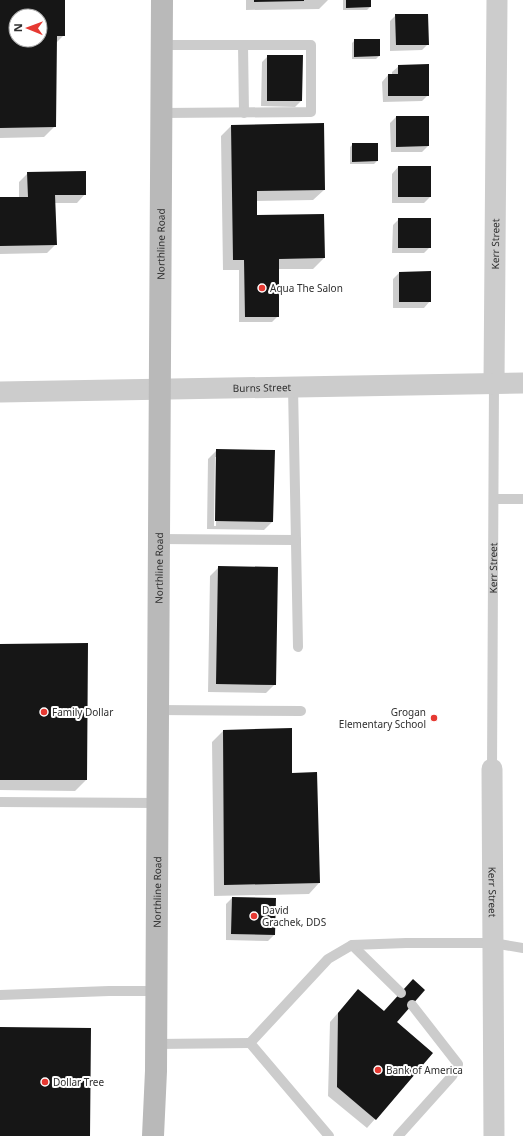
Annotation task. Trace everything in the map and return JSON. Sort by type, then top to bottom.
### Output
[{"type":"main road","name":"Northline Road","points":[[153,1136],[156,1044],[162,0]]},
{"type":"street","name":"Kerr Street","points":[[494,383],[497,0]]},
{"type":"street","name":"Burns Street","points":[[0,392],[523,383]]},
{"type":"street","name":"Kerr Street","points":[[492,769],[494,1136]]},
{"type":"lane","points":[[162,45],[311,45],[311,112],[162,113]]},
{"type":"lane","points":[[243,45],[244,113]]},
{"type":"lane","name":"Kerr Street","points":[[492,769],[494,383]]},
{"type":"lane","points":[[294,387],[298,648]]},
{"type":"lane","points":[[494,499],[523,499]]},
{"type":"lane","points":[[159,539],[296,540]]},
{"type":"lane","points":[[158,710],[301,711]]},
{"type":"lane","points":[[0,802],[157,803]]},
{"type":"lane","points":[[156,1044],[250,1043],[328,959],[352,945],[406,943],[493,943],[523,948]]},
{"type":"lane","points":[[352,945],[401,993]]},
{"type":"lane","points":[[0,995],[109,991],[156,991]]},
{"type":"lane","points":[[398,1136],[452,1076],[458,1064],[412,1004]]},
{"type":"lane","points":[[250,1043],[329,1136]]},
{"type":"building","points":[[0,0],[65,0],[65,36],[57,36],[56,127],[0,128]]},
{"type":"building","points":[[254,0],[304,0],[304,1],[254,2]]},
{"type":"building","points":[[346,0],[371,0],[371,7],[346,8]]},
{"type":"building","points":[[395,14],[428,14],[429,45],[396,45]]},
{"type":"building","points":[[354,39],[380,39],[380,56],[354,57]]},
{"type":"building","points":[[267,55],[303,55],[302,101],[267,101]]},
{"type":"building","points":[[429,64],[429,96],[388,96],[388,74],[398,74],[398,65]]},
{"type":"building","points":[[396,116],[429,116],[429,146],[396,147]]},
{"type":"building","points":[[324,123],[325,190],[257,191],[257,215],[324,214],[325,258],[279,259],[279,317],[245,317],[244,260],[233,260],[231,125]]},
{"type":"building","points":[[352,143],[378,143],[378,161],[352,162]]},
{"type":"building","points":[[398,166],[431,166],[431,197],[398,197]]},
{"type":"building","points":[[86,171],[86,195],[55,195],[57,245],[0,246],[0,197],[28,197],[27,172]]},
{"type":"building","points":[[398,218],[431,218],[431,248],[398,248]]},
{"type":"building","points":[[431,271],[431,302],[399,302],[399,272]]},
{"type":"building","points":[[216,449],[275,450],[273,522],[215,521]]},
{"type":"building","points":[[218,566],[278,567],[276,685],[216,684]]},
{"type":"building","name":"Family Dollar","points":[[88,643],[87,780],[0,780],[0,644]]},
{"type":"building","points":[[292,728],[292,773],[317,772],[320,883],[224,885],[223,730]]},
{"type":"building","name":"David Grachek, DDS","points":[[232,897],[276,898],[275,935],[231,934]]},
{"type":"building","name":"Bank of America","points":[[413,979],[425,990],[397,1022],[433,1053],[376,1120],[337,1087],[338,1013],[358,989],[384,1011]]},
{"type":"building","name":"Dollar Tree","points":[[0,1027],[91,1028],[90,1136],[0,1136]]},
{"type":"place","name":"Aqua The Salon","points":[[262,288]]},
{"type":"place","name":"Family Dollar","points":[[44,712]]},
{"type":"place","name":"Grogan Elementary School","points":[[434,718]]},
{"type":"place","name":"David Grachek, DDS","points":[[254,916]]},
{"type":"place","name":"Bank of America","points":[[378,1070]]},
{"type":"place","name":"Dollar Tree","points":[[45,1082]]}]
